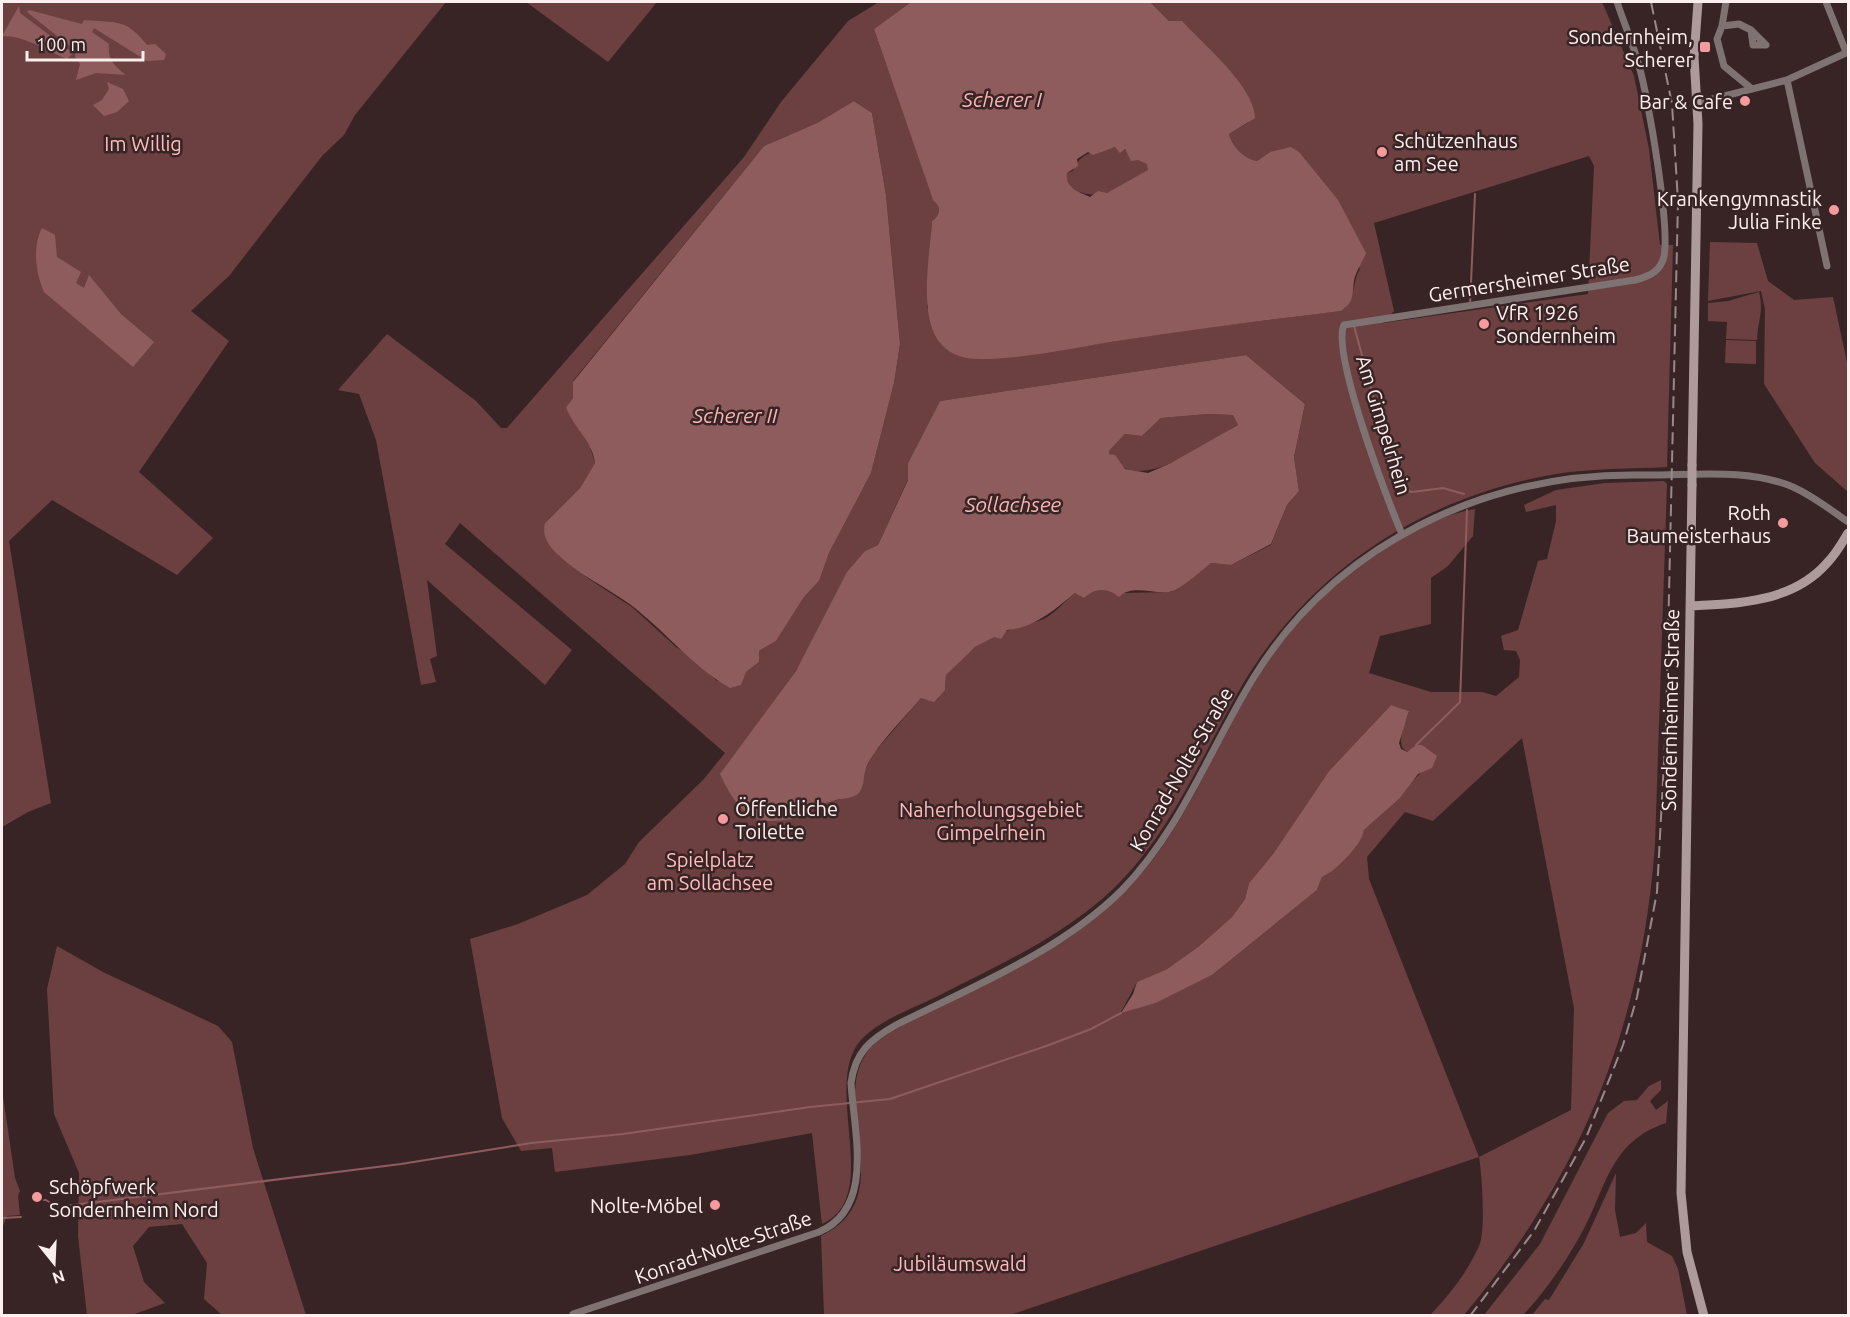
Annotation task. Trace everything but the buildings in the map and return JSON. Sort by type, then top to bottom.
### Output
[{"type":"main road","name":"Sondernheimer Straße","points":[[1698,2],[1694,57],[1697,103],[1681,1193],[1687,1252],[1704,1316]]},
{"type":"main road","points":[[1690,606],[1752,601],[1776,596],[1800,586],[1826,565],[1848,533]]},
{"type":"street","name":"Germersheimer Straße","points":[[1344,325],[1635,280],[1653,273],[1661,264],[1665,238],[1654,144],[1640,68],[1617,2]]},
{"type":"street","points":[[1726,2],[1717,39],[1724,66],[1752,88]]},
{"type":"street","points":[[1697,103],[1787,80],[1847,52],[1826,2]]},
{"type":"street","points":[[1722,26],[1739,24],[1751,30]]},
{"type":"street","points":[[1787,80],[1827,266]]},
{"type":"street","name":"Am Gimpelrhein","points":[[1344,325],[1341,334],[1356,402],[1402,534]]},
{"type":"street","name":"Konrad-Nolte-Straße","points":[[573,1314],[829,1228],[848,1209],[856,1189],[853,1070],[856,1060],[874,1038],[1045,948],[1085,922],[1121,890],[1149,859],[1174,823],[1254,677],[1280,640],[1341,576],[1402,534],[1447,511],[1494,494],[1561,479],[1611,475],[1761,478],[1803,492],[1848,522]]},
{"type":"green space","name":"Im Willig","points":[[2,2],[446,2],[355,115],[344,135],[322,156],[229,276],[191,311],[229,341],[139,472],[213,538],[177,575],[52,500],[9,541],[51,803],[28,812],[2,827]]},
{"type":"green space","points":[[526,2],[657,2],[608,62]]},
{"type":"green space","points":[[879,2],[911,2],[874,29],[933,199],[939,208],[937,216],[932,221],[927,308],[977,359],[1019,356],[1194,329],[1341,311],[1352,297],[1360,269],[1270,152],[1257,161],[1243,155],[1236,147],[1229,134],[1249,122],[1169,21],[1150,2],[1602,2],[1634,76],[1649,149],[1660,245],[1673,245],[1667,467],[1556,474],[1505,486],[1456,502],[1410,524],[1367,551],[1327,582],[1291,618],[1259,658],[1160,833],[1123,879],[1083,914],[1043,941],[883,1023],[873,1029],[857,1045],[849,1066],[846,1090],[851,1168],[848,1192],[839,1211],[822,1224],[812,1133],[690,1155],[555,1172],[552,1148],[521,1151],[502,1118],[470,939],[518,924],[587,895],[625,864],[639,842],[703,780],[725,753],[460,523],[445,544],[572,650],[545,685],[427,580],[437,656],[430,659],[436,682],[421,685],[376,440],[359,394],[338,390],[387,334],[476,401],[501,428],[507,428],[744,157],[781,102],[848,21]],"holes":[[[854,101],[872,113],[886,195],[900,344],[894,383],[871,473],[829,553],[819,581],[804,597],[776,641],[758,652],[759,662],[746,672],[717,681],[632,607],[589,579],[557,553],[545,523],[580,488],[595,463],[590,447],[566,407],[573,398],[573,381],[764,146],[817,123]],[[1589,156],[1594,166],[1588,294],[1383,323],[1394,311],[1374,223]],[[1246,355],[1305,404],[1294,457],[1299,491],[1287,505],[1271,545],[1231,565],[1211,563],[1171,592],[1123,593],[1103,589],[1087,594],[1075,593],[1045,618],[985,641],[964,656],[946,675],[945,690],[921,698],[874,753],[865,770],[862,787],[847,796],[801,813],[800,818],[761,820],[749,814],[721,774],[796,671],[865,551],[878,545],[908,479],[908,463],[940,401]]]},
{"type":"green space","points":[[1116,147],[1124,149],[1130,156],[1148,164],[1148,170],[1123,187],[1103,194],[1083,193],[1071,186],[1067,180],[1067,173],[1073,171],[1080,159],[1096,151]]},
{"type":"green space","points":[[1710,242],[1757,243],[1768,281],[1794,300],[1833,297],[1848,367],[1848,492],[1815,463],[1764,384],[1765,309],[1761,291],[1708,301]]},
{"type":"green space","points":[[1759,292],[1761,310],[1757,340],[1726,339],[1727,322],[1708,321],[1708,303],[1728,301]]},
{"type":"green space","points":[[1726,340],[1756,341],[1756,364],[1725,363]]},
{"type":"green space","points":[[1208,414],[1233,415],[1238,425],[1199,449],[1168,464],[1140,471],[1127,469],[1108,452],[1125,434],[1142,436],[1161,418]]},
{"type":"green space","name":"Jubiläumswald","points":[[1664,481],[1667,484],[1655,844],[1648,911],[1636,975],[1620,1037],[1598,1096],[1572,1153],[1541,1208],[1505,1262],[1464,1315],[1430,1315],[1458,1283],[1479,1246],[1483,1216],[1479,1157],[1010,1315],[824,1315],[821,1236],[844,1219],[857,1199],[861,1176],[855,1099],[857,1075],[872,1046],[898,1028],[1064,941],[1105,910],[1130,887],[1162,847],[1188,806],[1233,719],[1258,677],[1299,623],[1324,596],[1380,550],[1411,532],[1443,518],[1475,509],[1473,536],[1448,566],[1431,578],[1431,624],[1380,636],[1369,673],[1431,692],[1482,692],[1496,696],[1519,677],[1520,660],[1516,651],[1504,650],[1501,636],[1518,630],[1538,561],[1547,559],[1556,521],[1556,505],[1526,512],[1524,505],[1556,490],[1605,483]],"holes":[[[1391,705],[1409,711],[1401,744],[1407,752],[1416,745],[1425,769],[1403,790],[1399,799],[1364,830],[1359,841],[1347,856],[1322,877],[1317,890],[1212,975],[1156,1003],[1121,1012],[1137,982],[1167,969],[1198,947],[1232,917],[1245,899],[1249,883],[1273,854],[1329,771]],[[1522,738],[1574,1008],[1571,1110],[1479,1157],[1369,879],[1367,857],[1405,812],[1433,821]]]},
{"type":"green space","points":[[57,946],[103,972],[218,1026],[232,1042],[253,1148],[306,1315],[222,1315],[204,1299],[207,1263],[182,1224],[149,1227],[133,1246],[144,1282],[165,1303],[132,1315],[87,1315],[78,1236],[79,1173],[54,1114],[47,989]]},
{"type":"green space","points":[[1661,1080],[1661,1090],[1650,1101],[1656,1110],[1668,1101],[1666,1123],[1647,1131],[1620,1155],[1603,1185],[1580,1236],[1546,1287],[1523,1315],[1484,1315],[1540,1244],[1608,1113],[1624,1101],[1637,1100],[1649,1086]]},
{"type":"green space","points":[[2,1089],[15,1178],[20,1191],[18,1196],[20,1215],[7,1216],[2,1228]]},
{"type":"green space","points":[[1616,1173],[1615,1210],[1620,1237],[1636,1233],[1646,1223],[1647,1242],[1672,1256],[1678,1269],[1687,1315],[1532,1315],[1545,1299],[1549,1300],[1584,1243]]},
{"type":"water","name":"Scherer I","points":[[911,2],[1150,2],[1169,21],[1182,21],[1226,66],[1247,93],[1255,118],[1229,134],[1239,151],[1257,161],[1270,152],[1291,147],[1299,152],[1338,200],[1366,253],[1355,278],[1351,301],[1341,311],[1178,332],[1033,355],[974,359],[959,356],[950,351],[934,334],[927,303],[932,221],[937,216],[939,208],[933,200],[874,29]],"holes":[[[1115,147],[1120,153],[1125,149],[1131,161],[1138,160],[1147,164],[1148,170],[1107,193],[1098,191],[1090,197],[1070,186],[1067,173],[1078,166],[1077,159],[1088,152],[1093,155]]]},
{"type":"water","points":[[19,6],[20,13],[73,53],[67,59],[19,38],[2,36]]},
{"type":"water","points":[[29,10],[82,24],[84,20],[112,22],[126,26],[140,36],[147,45],[155,44],[166,54],[164,60],[147,61],[94,28],[92,32],[109,44],[111,58],[126,75],[96,73],[76,80],[80,64],[75,57],[76,51],[27,12]]},
{"type":"water","points":[[107,82],[123,89],[129,101],[117,112],[104,116],[93,105],[102,100],[109,89]]},
{"type":"water","name":"Scherer II","points":[[854,101],[872,113],[886,195],[900,344],[894,383],[871,473],[829,553],[819,581],[804,597],[776,641],[759,651],[759,662],[746,672],[741,685],[730,688],[691,659],[631,605],[564,560],[548,542],[544,531],[545,523],[580,488],[595,463],[591,448],[566,407],[573,398],[573,382],[764,146],[817,123]]},
{"type":"water","points":[[42,228],[55,235],[57,257],[81,272],[76,283],[84,288],[89,275],[121,314],[154,342],[133,367],[44,292],[36,260],[37,243]]},
{"type":"water","name":"Sollachsee","points":[[1246,355],[1305,404],[1294,457],[1299,491],[1287,505],[1271,544],[1231,565],[1211,563],[1184,584],[1169,592],[1136,590],[1119,597],[1102,590],[1093,592],[1084,598],[1075,593],[1035,622],[1007,630],[1001,639],[994,637],[975,647],[946,675],[945,690],[934,702],[921,698],[883,742],[870,760],[862,788],[855,796],[809,809],[801,813],[800,818],[770,821],[754,818],[736,802],[720,774],[796,671],[847,572],[865,551],[878,545],[908,480],[908,463],[940,401]],"holes":[[[1208,414],[1233,415],[1238,425],[1171,463],[1148,473],[1125,469],[1115,455],[1109,454],[1109,451],[1125,434],[1142,436],[1161,418]]]},
{"type":"water","points":[[1391,705],[1409,711],[1399,743],[1401,749],[1407,752],[1416,745],[1422,745],[1437,756],[1432,768],[1418,774],[1399,799],[1364,830],[1359,842],[1348,856],[1322,877],[1317,890],[1212,975],[1156,1003],[1121,1013],[1133,994],[1137,982],[1167,969],[1198,947],[1232,917],[1245,899],[1249,883],[1273,854],[1329,771]]},
{"type":"waterway","points":[[1470,305],[1475,194]]},
{"type":"waterway","points":[[1354,326],[1398,487],[1412,492],[1443,488],[1464,494]]},
{"type":"waterway","points":[[1416,745],[1460,702],[1467,510]]},
{"type":"waterway","points":[[42,1200],[57,1207],[401,1164],[531,1143],[623,1134],[810,1107],[890,1099],[1049,1045],[1091,1029],[1121,1013]]},
{"type":"waterway","points":[[2,1218],[21,1217]]},
{"type":"railway","points":[[1470,1316],[1534,1231],[1586,1138],[1623,1045],[1637,997],[1657,892],[1666,725],[1678,201],[1672,104],[1651,2]]},
{"type":"place","name":"Sondernheim, Scherer","points":[[1705,47]]},
{"type":"place","name":"Bar & Cafe","points":[[1745,101]]},
{"type":"place","name":"Schützenhaus am See","points":[[1382,152]]},
{"type":"place","name":"Krankengymnastik Julia Finke","points":[[1834,210]]},
{"type":"place","name":"VfR 1926 Sondernheim","points":[[1484,324]]},
{"type":"place","name":"Roth Baumeisterhaus","points":[[1783,523]]},
{"type":"place","name":"Öffentliche Toilette","points":[[723,819]]},
{"type":"place","name":"Schöpfwerk Sondernheim Nord","points":[[37,1197]]},
{"type":"place","name":"Nolte-Möbel","points":[[715,1205]]},
{"type":"park label","name":"Naherholungsgebiet Gimpelrhein","points":[[991,820]]},
{"type":"park label","name":"Spielplatz am Sollachsee","points":[[710,870]]}]
